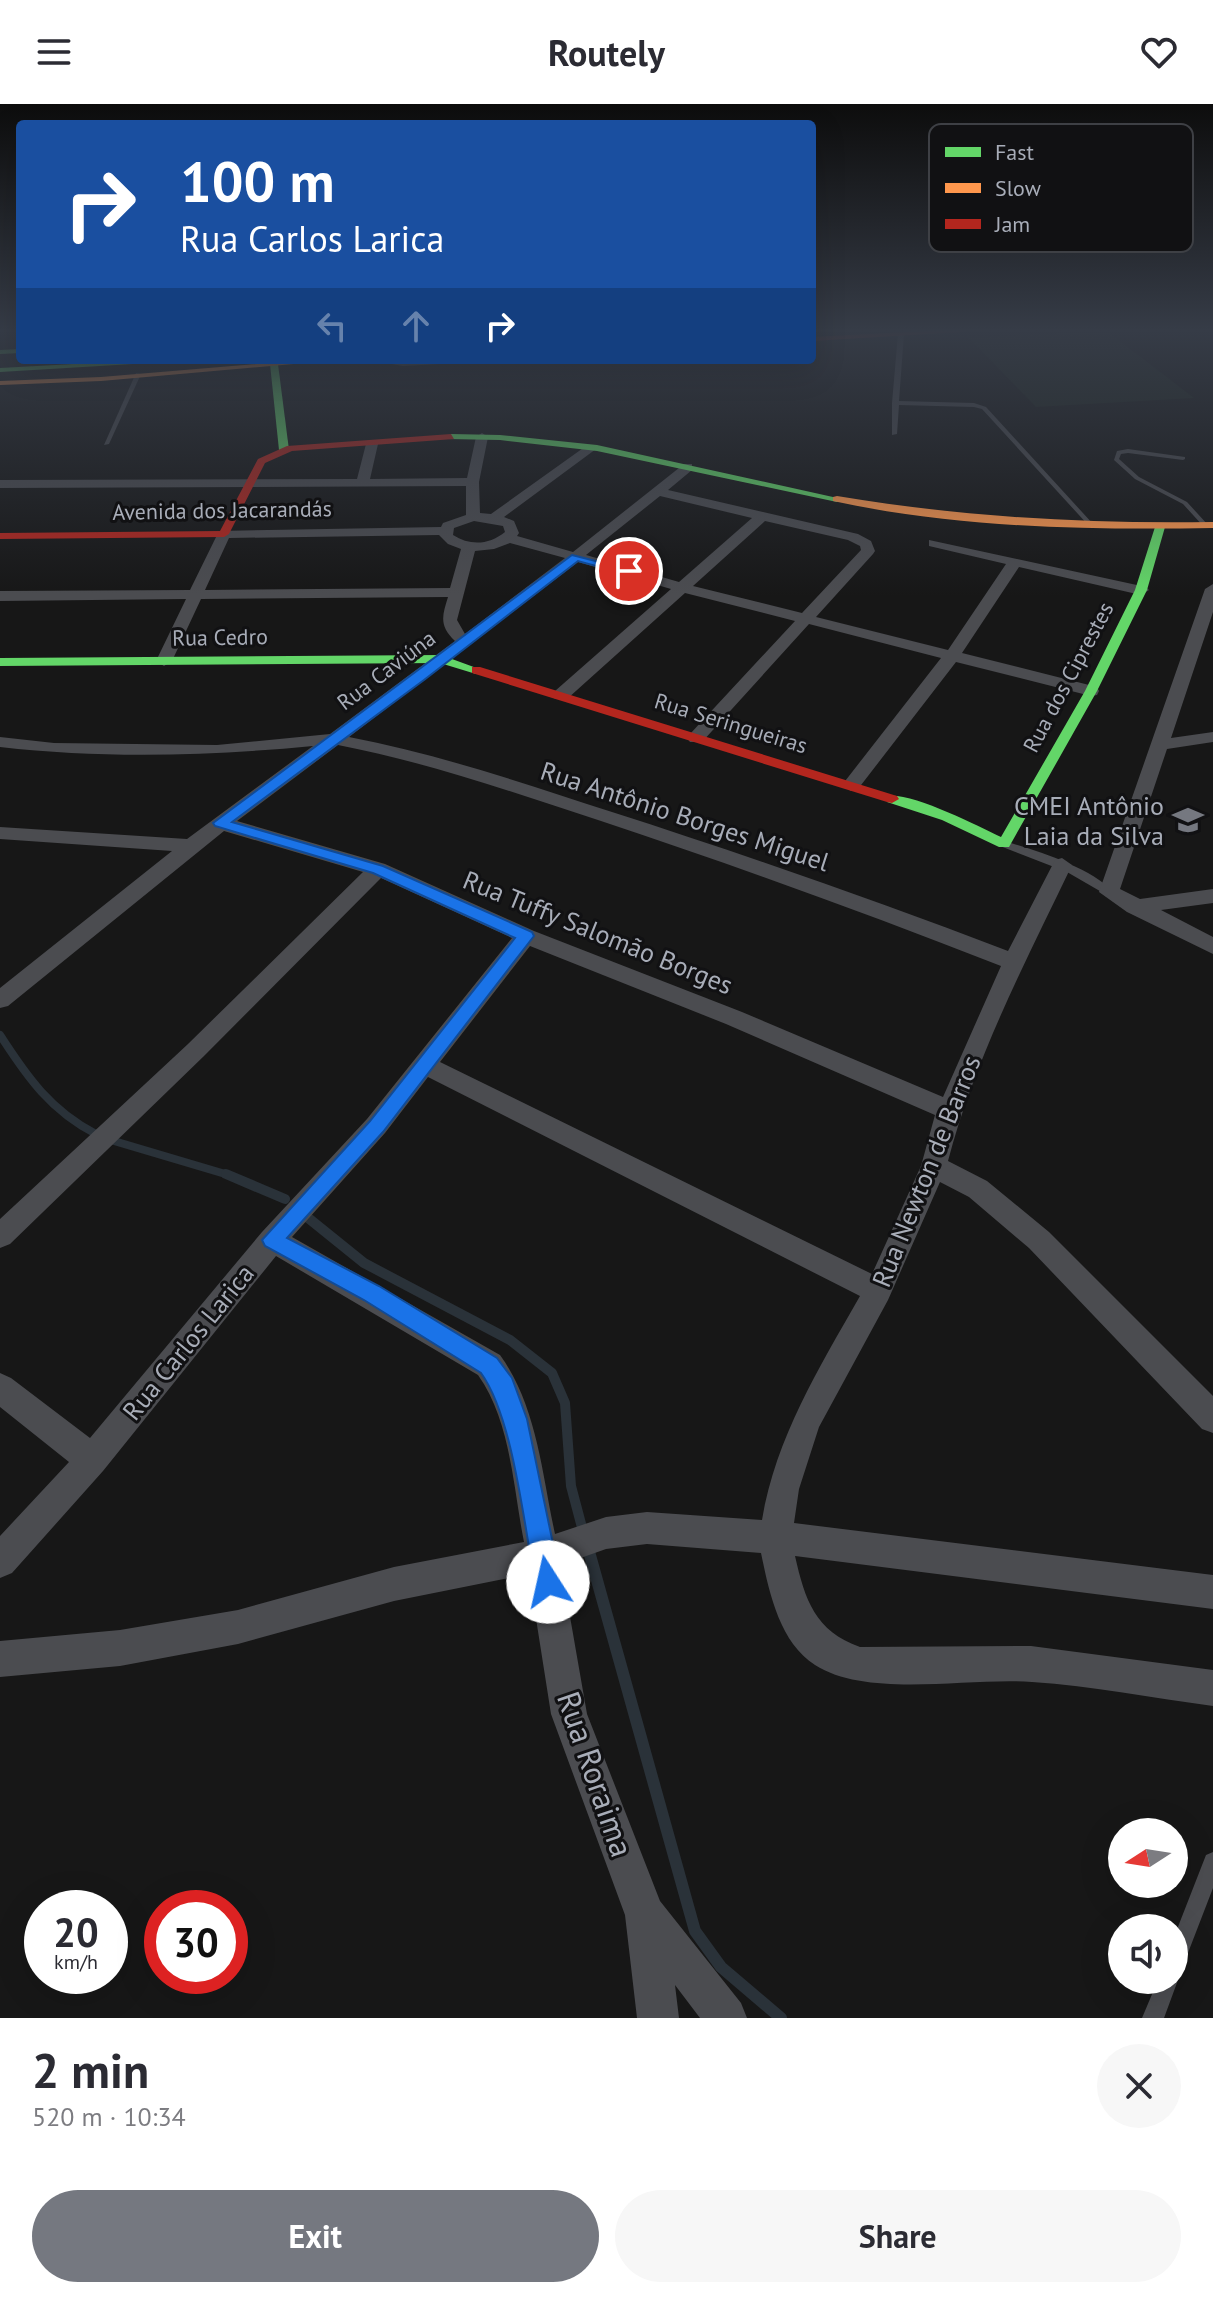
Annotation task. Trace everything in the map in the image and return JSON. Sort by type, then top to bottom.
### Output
[{"type":"street","points":[[280,417],[284,450]]},
{"type":"street","points":[[473,517],[473,482],[482,437]]},
{"type":"street","points":[[164,661],[248,483],[264,457],[284,450],[482,437],[531,439],[915,512],[1052,525],[1210,526]]},
{"type":"street","points":[[363,482],[372,444]]},
{"type":"street","points":[[494,518],[590,449]]},
{"type":"street","name":"Rua Caviúna","points":[[0,1000],[220,823],[576,557],[688,467]]},
{"type":"street","points":[[8,488],[473,482]]},
{"type":"street","points":[[656,491],[853,537],[866,544],[868,551],[696,738]]},
{"type":"street","points":[[561,695],[762,516]]},
{"type":"street","points":[[473,517],[494,518],[509,524],[512,533],[509,538],[492,545],[469,546],[450,541],[445,531],[454,522],[473,517]]},
{"type":"street","name":"Rua dos Ciprestes","points":[[1004,844],[1091,691],[1141,590],[1160,527]]},
{"type":"street","name":"Avenida dos Jacarandás","points":[[0,536],[445,531]]},
{"type":"street","points":[[509,538],[684,588],[1091,691]]},
{"type":"street","points":[[934,543],[1141,590]]},
{"type":"street","points":[[464,641],[452,630],[449,620],[469,546]]},
{"type":"street","points":[[851,785],[953,654],[1015,561]]},
{"type":"street","points":[[0,596],[455,592]]},
{"type":"street","points":[[1211,598],[1109,892],[1213,946]]},
{"type":"street","name":"Rua Seringueiras","points":[[441,659],[851,785],[947,817],[1004,844]]},
{"type":"street","name":"Rua Cedro","points":[[0,662],[441,659]]},
{"type":"street","points":[[1159,745],[1213,737]]},
{"type":"street","points":[[0,742],[54,748],[217,750],[333,739]]},
{"type":"street","name":"Rua Antônio Borges Miguel","points":[[333,739],[418,757],[606,816],[831,891],[1014,962]]},
{"type":"street","name":"Rua Tuffy Salomão Borges","points":[[220,823],[378,869],[526,936],[734,1018],[949,1110]]},
{"type":"street","points":[[0,833],[191,846]]},
{"type":"street","name":"Rua Newton de Barros","points":[[1062,865],[1014,962],[949,1110],[934,1166],[878,1291],[806,1421],[783,1489],[775,1537],[786,1593],[796,1615],[814,1641],[828,1653],[860,1665],[1031,1664],[1213,1688]]},
{"type":"street","points":[[0,1236],[196,1050],[378,869]]},
{"type":"street","points":[[1134,907],[1213,896]]},
{"type":"street","name":"Rua Carlos Larica","points":[[0,1561],[92,1460],[272,1240],[376,1126],[526,936]]},
{"type":"street","points":[[423,1064],[878,1291]]},
{"type":"street","points":[[934,1166],[978,1189],[1039,1240],[1213,1418]]},
{"type":"street","name":"Rua Roraima","points":[[272,1240],[371,1293],[489,1365],[504,1386],[554,1550],[569,1714],[645,1915],[658,2018]]},
{"type":"street","points":[[0,1388],[92,1460]]},
{"type":"street","points":[[0,1659],[120,1648],[238,1627],[394,1584],[554,1550],[606,1533],[647,1528],[775,1537],[1213,1592]]},
{"type":"street","name":"Rua Roraima","points":[[645,1915],[726,2018]]},
{"type":"lane","points":[[106,444],[118,417]]},
{"type":"lane","points":[[894,434],[895,417]]},
{"type":"lane","points":[[993,417],[1091,525]]},
{"type":"lane","points":[[1183,458],[1128,451],[1119,452],[1116,459],[1137,478],[1185,503],[1210,526]]},
{"type":"lane","points":[[1004,844],[1062,865],[1109,892]]},
{"type":"lane","points":[[1188,1927],[1213,1862]]},
{"type":"lane","points":[[1153,2018],[1162,1994]]},
{"type":"waterway","points":[[0,1035],[41,1092],[66,1115],[96,1134]]},
{"type":"waterway","points":[[114,1141],[228,1175]]},
{"type":"waterway","points":[[228,1175],[232,1176]]},
{"type":"waterway","points":[[228,1175],[285,1199]]},
{"type":"waterway","points":[[307,1217],[364,1263],[510,1340],[552,1373],[565,1403],[571,1486],[584,1535]]},
{"type":"waterway","points":[[588,1548],[695,1931],[721,1967],[781,2018]]},
{"type":"traffic: fast","points":[[280,417],[284,450]]},
{"type":"traffic: fast","points":[[451,437],[500,437],[597,448],[837,499]]},
{"type":"traffic: fast","points":[[892,799],[947,817],[1004,844],[1091,691],[1141,590],[1160,527]]},
{"type":"traffic: fast","points":[[0,662],[441,659],[476,670]]},
{"type":"traffic: slow","points":[[837,499],[930,513],[1024,522],[1213,525]]},
{"type":"traffic: jam","points":[[0,536],[224,534],[261,461],[290,448],[451,437]]},
{"type":"traffic: jam","points":[[476,670],[892,799]]},
{"type":"place","name":"CMEI Antônio Laia da Silva","points":[[1188,820]]},
{"type":"route","points":[[548,1582],[515,1419],[504,1386],[489,1365],[371,1293],[272,1240],[376,1126],[526,936],[378,869],[220,823],[419,678],[576,557],[629,571]]}]
